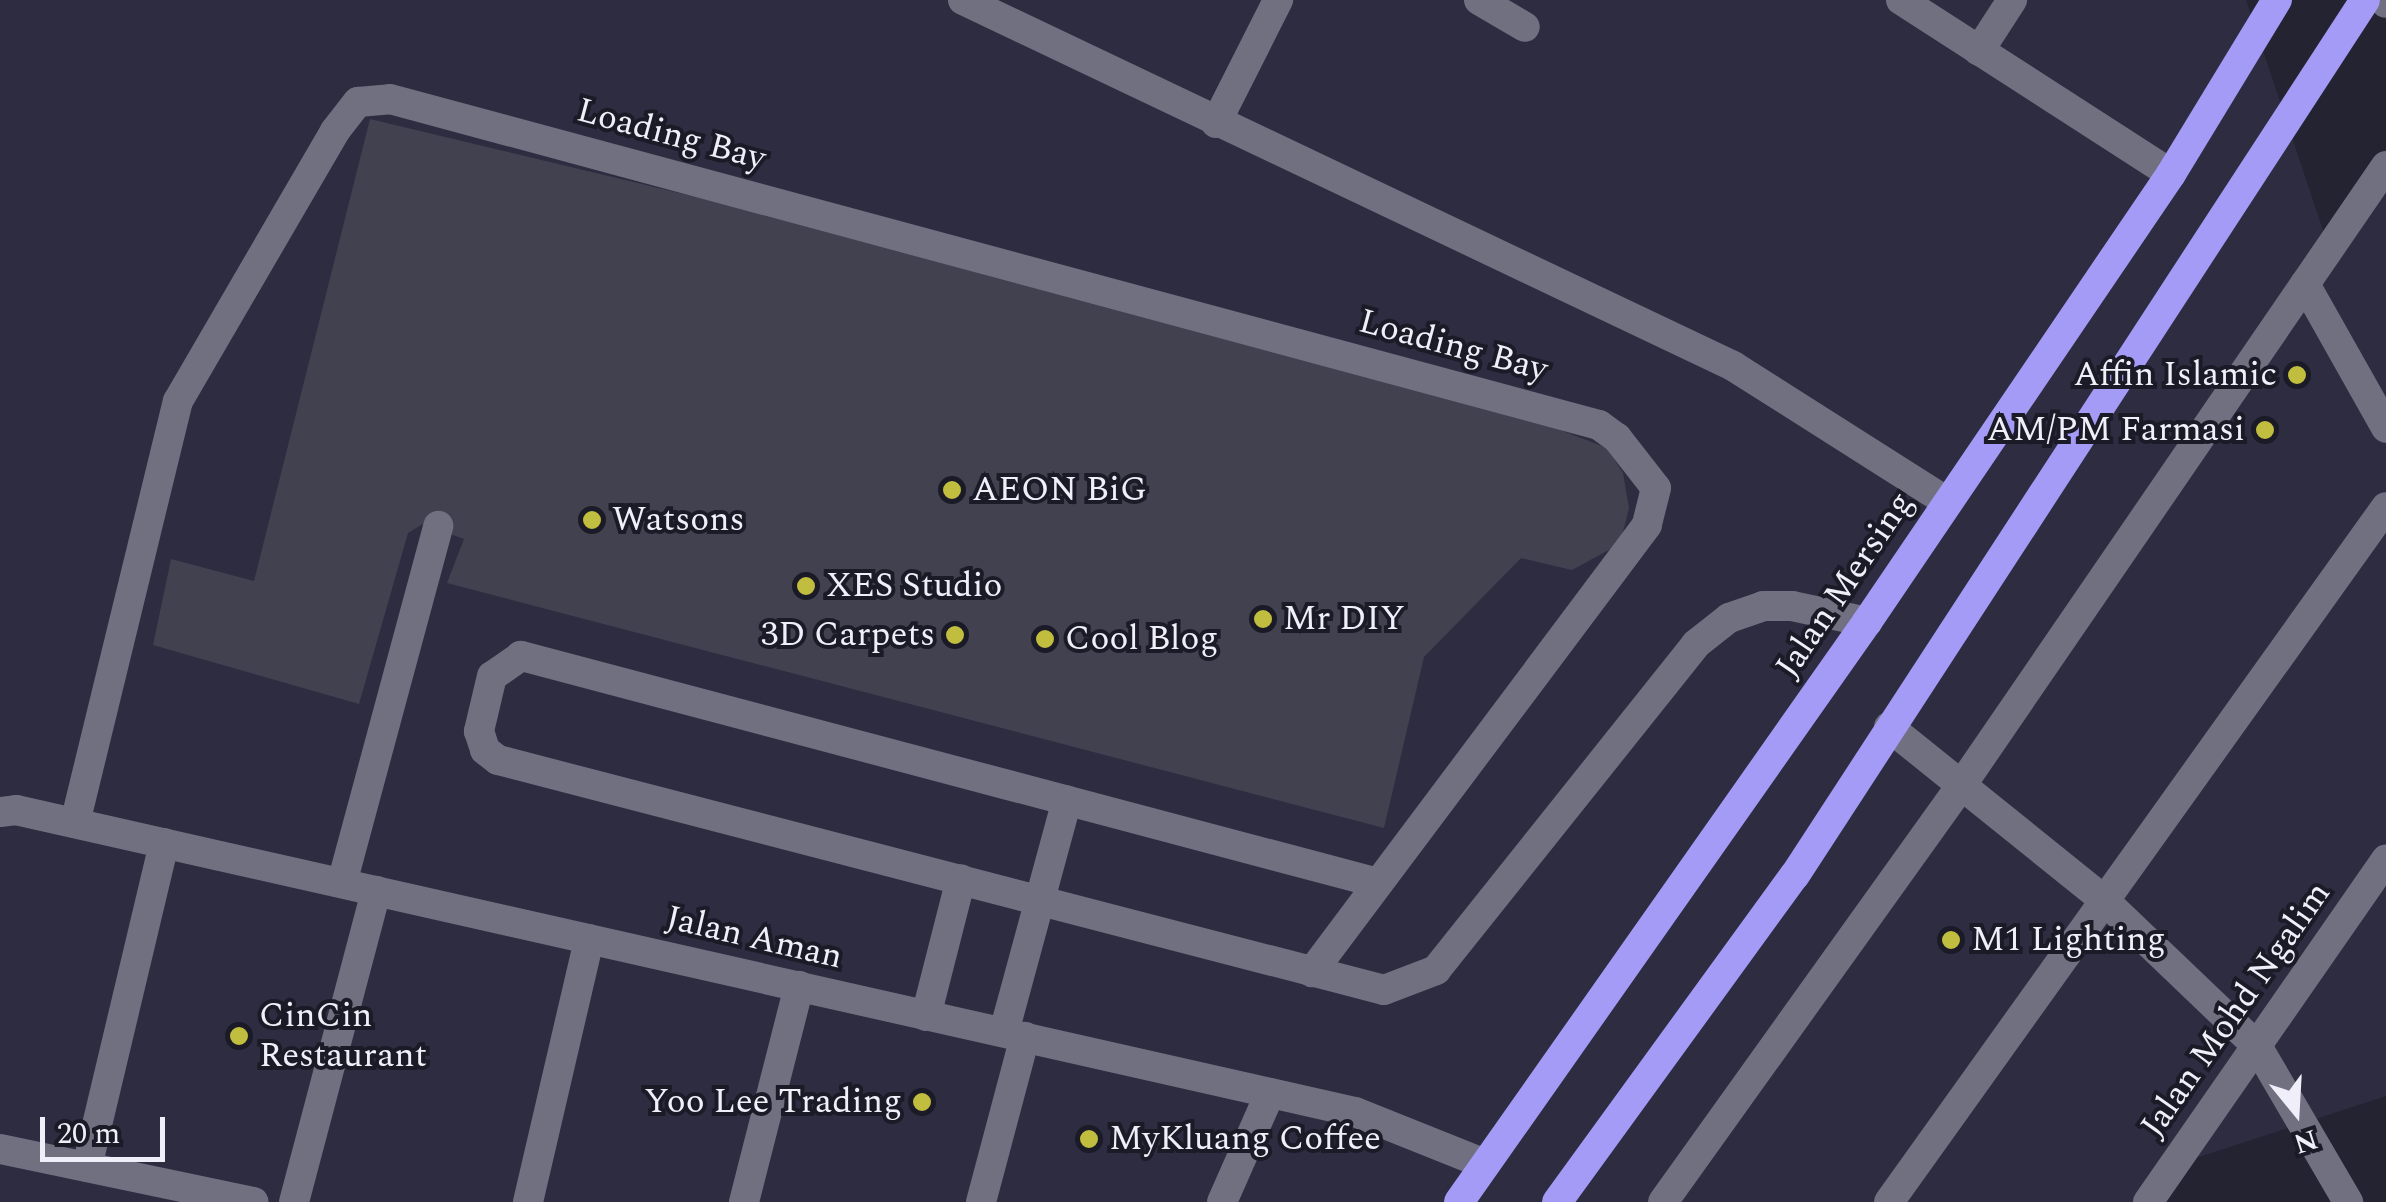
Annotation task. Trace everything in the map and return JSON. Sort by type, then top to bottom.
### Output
[{"type":"highway","name":"Jalan Mersing","points":[[1458,1202],[1867,622],[2171,174],[2277,0]]},
{"type":"highway","points":[[1557,1202],[1795,875],[2365,0]]},
{"type":"street","points":[[963,0],[1733,366],[1948,502]]},
{"type":"street","points":[[1216,123],[1278,0]]},
{"type":"street","points":[[1479,0],[1526,26]]},
{"type":"street","points":[[1901,0],[2171,174]]},
{"type":"street","points":[[1979,50],[2012,0]]},
{"type":"street","name":"Loading Bay","points":[[75,823],[178,401],[335,130],[358,102],[410,104],[1599,425],[1640,459],[1656,488],[1647,526],[1378,883]]},
{"type":"street","points":[[1663,1202],[1963,783],[2386,166]]},
{"type":"street","points":[[2306,284],[2386,428]]},
{"type":"street","points":[[1890,1202],[2386,506]]},
{"type":"street","points":[[342,883],[438,526]]},
{"type":"street","points":[[1312,972],[1378,883],[521,656],[492,676],[478,731],[485,750],[498,760],[1041,898],[1312,972],[1384,990],[1436,970],[1696,644],[1729,618],[1763,606],[1792,606],[1867,622]]},
{"type":"street","points":[[1890,727],[2103,899],[2258,1046],[2348,1202]]},
{"type":"street","points":[[981,1202],[1041,898],[1067,800]]},
{"type":"street","name":"Jalan Aman","points":[[0,812],[75,823],[1355,1112],[1484,1164]]},
{"type":"street","points":[[87,1167],[164,843]]},
{"type":"street","name":"Jalan Mohd Ngalim","points":[[2148,1202],[2386,860]]},
{"type":"street","points":[[926,1016],[961,879]]},
{"type":"street","points":[[294,1202],[376,891]]},
{"type":"street","points":[[528,1202],[589,939]]},
{"type":"street","points":[[744,1202],[799,986]]},
{"type":"street","points":[[1222,1202],[1270,1093]]},
{"type":"street","points":[[0,1149],[254,1202]]},
{"type":"shaded area","points":[[0,0],[2246,0],[2325,236],[2386,149],[2386,1096],[2196,1158],[2166,1202],[0,1202]]},
{"type":"building","name":"AEON BiG","points":[[370,119],[792,220],[1545,424],[1607,448],[1623,473],[1629,508],[1620,544],[1572,570],[1521,558],[1424,657],[1384,828],[447,583],[464,539],[423,524],[408,533],[359,704],[153,645],[171,559],[254,581]]},
{"type":"place","name":"Affin Islamic","points":[[2297,375]]},
{"type":"place","name":"AM/PM Farmasi","points":[[2265,430]]},
{"type":"place","name":"AEON BiG","points":[[952,490]]},
{"type":"place","name":"Watsons","points":[[592,520]]},
{"type":"place","name":"XES Studio","points":[[806,586]]},
{"type":"place","name":"Mr DIY","points":[[1263,619]]},
{"type":"place","name":"3D Carpets","points":[[955,635]]},
{"type":"place","name":"Cool Blog","points":[[1045,639]]},
{"type":"place","name":"M1 Lighting","points":[[1951,940]]},
{"type":"place","name":"CinCin Restaurant","points":[[239,1036]]},
{"type":"place","name":"Yoo Lee Trading","points":[[922,1102]]},
{"type":"place","name":"MyKluang Coffee","points":[[1089,1139]]}]
